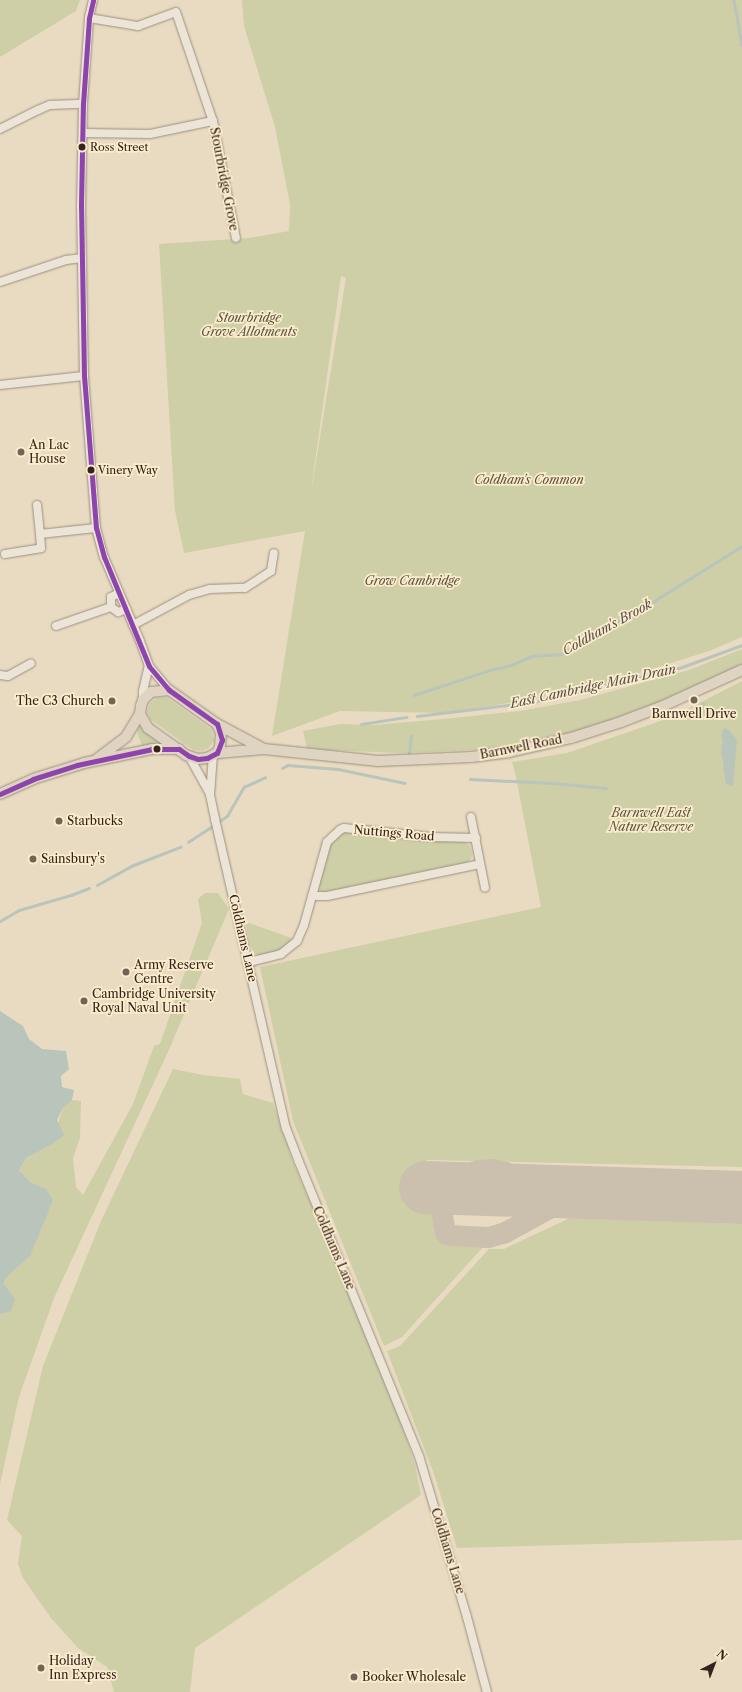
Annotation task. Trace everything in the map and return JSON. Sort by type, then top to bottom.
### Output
[{"type":"main road","name":"Barnwell Road","points":[[189,756],[198,759],[207,758],[215,754],[264,749],[378,762],[471,757],[510,752],[571,738],[621,722],[663,706],[742,670]]},
{"type":"main road","points":[[95,760],[126,737],[140,714],[143,700],[151,692],[169,690]]},
{"type":"main road","name":"Barnwell Road","points":[[169,690],[217,724],[264,749]]},
{"type":"main road","points":[[140,714],[148,728],[189,756]]},
{"type":"main road","points":[[215,754],[222,740],[217,724]]},
{"type":"main road","points":[[0,794],[53,772],[95,760],[152,749],[179,749]]},
{"type":"street","points":[[93,0],[89,18],[83,104],[82,258],[84,376],[96,528],[104,556],[127,609],[149,666],[169,690]]},
{"type":"street","name":"Stourbridge Grove","points":[[89,18],[138,26],[176,12],[213,121],[236,238]]},
{"type":"street","points":[[0,129],[50,105],[83,104]]},
{"type":"street","name":"Stourbridge Grove","points":[[83,133],[150,134],[213,121]]},
{"type":"street","points":[[0,282],[66,260],[82,258]]},
{"type":"street","points":[[0,385],[84,376]]},
{"type":"street","points":[[5,554],[41,548],[36,505]]},
{"type":"street","points":[[40,534],[96,528]]},
{"type":"street","points":[[133,625],[189,595],[210,589],[245,588],[268,573],[274,553]]},
{"type":"street","points":[[110,607],[112,597],[120,593]]},
{"type":"street","points":[[110,607],[118,612],[127,609]]},
{"type":"street","points":[[56,626],[110,607]]},
{"type":"street","points":[[0,676],[8,676],[31,663]]},
{"type":"street","points":[[143,700],[143,691],[149,666]]},
{"type":"street","name":"Coldhams Lane","points":[[210,795],[215,754]]},
{"type":"street","name":"Coldhams Lane","points":[[189,756],[210,795],[249,962],[277,1093],[290,1142],[419,1456],[467,1617],[487,1692]]},
{"type":"street","points":[[471,817],[485,888]]},
{"type":"street","name":"Nuttings Road","points":[[249,962],[281,954],[294,944],[304,926],[327,842],[340,830],[344,828],[431,837],[476,838]]},
{"type":"street","points":[[312,896],[327,896],[480,864]]},
{"type":"green space","points":[[0,0],[80,0],[76,11],[0,57]]},
{"type":"green space","name":"Coldham's Common","points":[[242,0],[742,0],[742,637],[709,651],[579,692],[444,713],[340,711],[272,736],[305,531],[184,553],[175,511],[159,244],[249,238],[289,231],[290,204],[275,127],[244,26]],"holes":[[[341,276],[346,278],[311,492]]]},
{"type":"green space","points":[[742,649],[742,665],[671,698],[582,730],[490,749],[403,753],[324,750],[307,748],[303,731],[340,724],[374,725],[520,711],[580,700],[689,670]]},
{"type":"green space","name":"Barnwell East Nature Reserve","points":[[742,681],[742,1167],[427,1160],[426,1213],[434,1214],[445,1246],[483,1247],[402,1337],[384,1346],[293,1121],[260,967],[541,907],[512,762],[567,753],[672,717]]},
{"type":"green space","points":[[166,697],[212,730],[214,740],[209,748],[202,751],[193,750],[150,719],[147,712],[150,703],[157,698]]},
{"type":"green space","points":[[138,726],[162,743],[143,747],[138,736]]},
{"type":"green space","points":[[344,831],[465,842],[470,846],[472,853],[471,859],[466,863],[329,893],[322,892],[318,888],[331,840]]},
{"type":"green space","points":[[205,893],[218,893],[229,909],[168,1052],[54,1298],[19,1397],[0,1484],[0,1314],[3,1283],[8,1276],[30,1256],[46,1189],[30,1182],[19,1170],[26,1158],[51,1145],[63,1108],[72,1100],[81,1101],[80,1138],[73,1158],[76,1187],[83,1195],[133,1104],[154,1046],[160,1044],[202,923],[198,899]]},
{"type":"green space","points":[[249,923],[291,938],[292,941],[284,949],[261,956],[254,953],[249,942],[246,924]]},
{"type":"green space","points":[[173,1069],[203,1075],[240,1079],[243,1094],[273,1103],[293,1162],[394,1399],[415,1465],[421,1495],[195,1648],[190,1692],[114,1692],[107,1667],[78,1648],[51,1618],[23,1578],[18,1564],[22,1536],[7,1520],[43,1366],[101,1221]]},
{"type":"green space","points":[[570,1218],[742,1224],[742,1540],[457,1548],[434,1474],[387,1351],[400,1346],[489,1249],[504,1249]]},
{"type":"shaded area","points":[[724,728],[729,730],[737,740],[733,786],[726,784],[725,779],[721,748],[723,742],[721,735]]},
{"type":"shaded area","points":[[0,1011],[23,1026],[29,1039],[42,1049],[66,1051],[69,1069],[61,1076],[62,1087],[74,1090],[72,1100],[63,1108],[57,1120],[64,1135],[51,1145],[26,1158],[19,1170],[30,1182],[46,1189],[53,1200],[30,1256],[8,1276],[3,1283],[15,1299],[11,1311],[0,1314]]},
{"type":"waterway","name":"East Cambridge Main Drain","points":[[734,0],[742,45]]},
{"type":"waterway","name":"Coldham's Brook","points":[[414,695],[490,670],[511,665],[532,656],[561,654],[638,611],[742,546]]},
{"type":"waterway","name":"East Cambridge Main Drain","points":[[417,716],[533,702],[682,667],[742,645]]},
{"type":"waterway","points":[[703,703],[710,715]]},
{"type":"waterway","points":[[361,724],[406,717]]},
{"type":"waterway","points":[[409,754],[411,736]]},
{"type":"waterway","points":[[282,768],[288,765],[338,769],[405,783]]},
{"type":"waterway","points":[[218,822],[227,816],[244,787],[265,777]]},
{"type":"waterway","points":[[470,779],[553,783],[606,788]]},
{"type":"waterway","points":[[188,842],[214,825]]},
{"type":"waterway","points":[[97,885],[131,866],[180,847]]},
{"type":"waterway","points":[[0,921],[19,910],[71,895],[89,888]]},
{"type":"taxiway","points":[[545,1190],[530,1187],[505,1172],[493,1169],[479,1170],[468,1173],[452,1185],[444,1199],[441,1210],[445,1232],[448,1235],[488,1237],[505,1232],[573,1195],[586,1192]]},
{"type":"runway","points":[[425,1187],[742,1197]]},
{"type":"transit line","points":[[0,794],[33,779],[77,765],[152,749],[179,749],[189,756],[198,759],[207,758],[217,753],[222,740],[217,724],[169,690],[149,666],[104,557],[96,528],[84,376],[81,205],[83,104],[89,18],[93,0]]},
{"type":"place","name":"Ross Street","points":[[82,147]]},
{"type":"place","name":"An Lac House","points":[[21,452]]},
{"type":"place","name":"Vinery Way","points":[[91,470]]},
{"type":"place","name":"Barnwell Drive","points":[[694,700]]},
{"type":"place","name":"The C3 Church","points":[[112,701]]},
{"type":"place","name":"Starbucks","points":[[59,821]]},
{"type":"place","name":"Sainsbury's","points":[[33,859]]},
{"type":"place","name":"Army Reserve Centre","points":[[126,972]]},
{"type":"place","name":"Cambridge University Royal Naval Unit","points":[[84,1001]]},
{"type":"place","name":"Holiday Inn Express","points":[[41,1668]]},
{"type":"place","name":"Booker Wholesale","points":[[354,1677]]},
{"type":"park label","name":"Stourbridge Grove Allotments","points":[[249,325]]},
{"type":"park label","name":"Grow Cambridge","points":[[412,581]]}]
